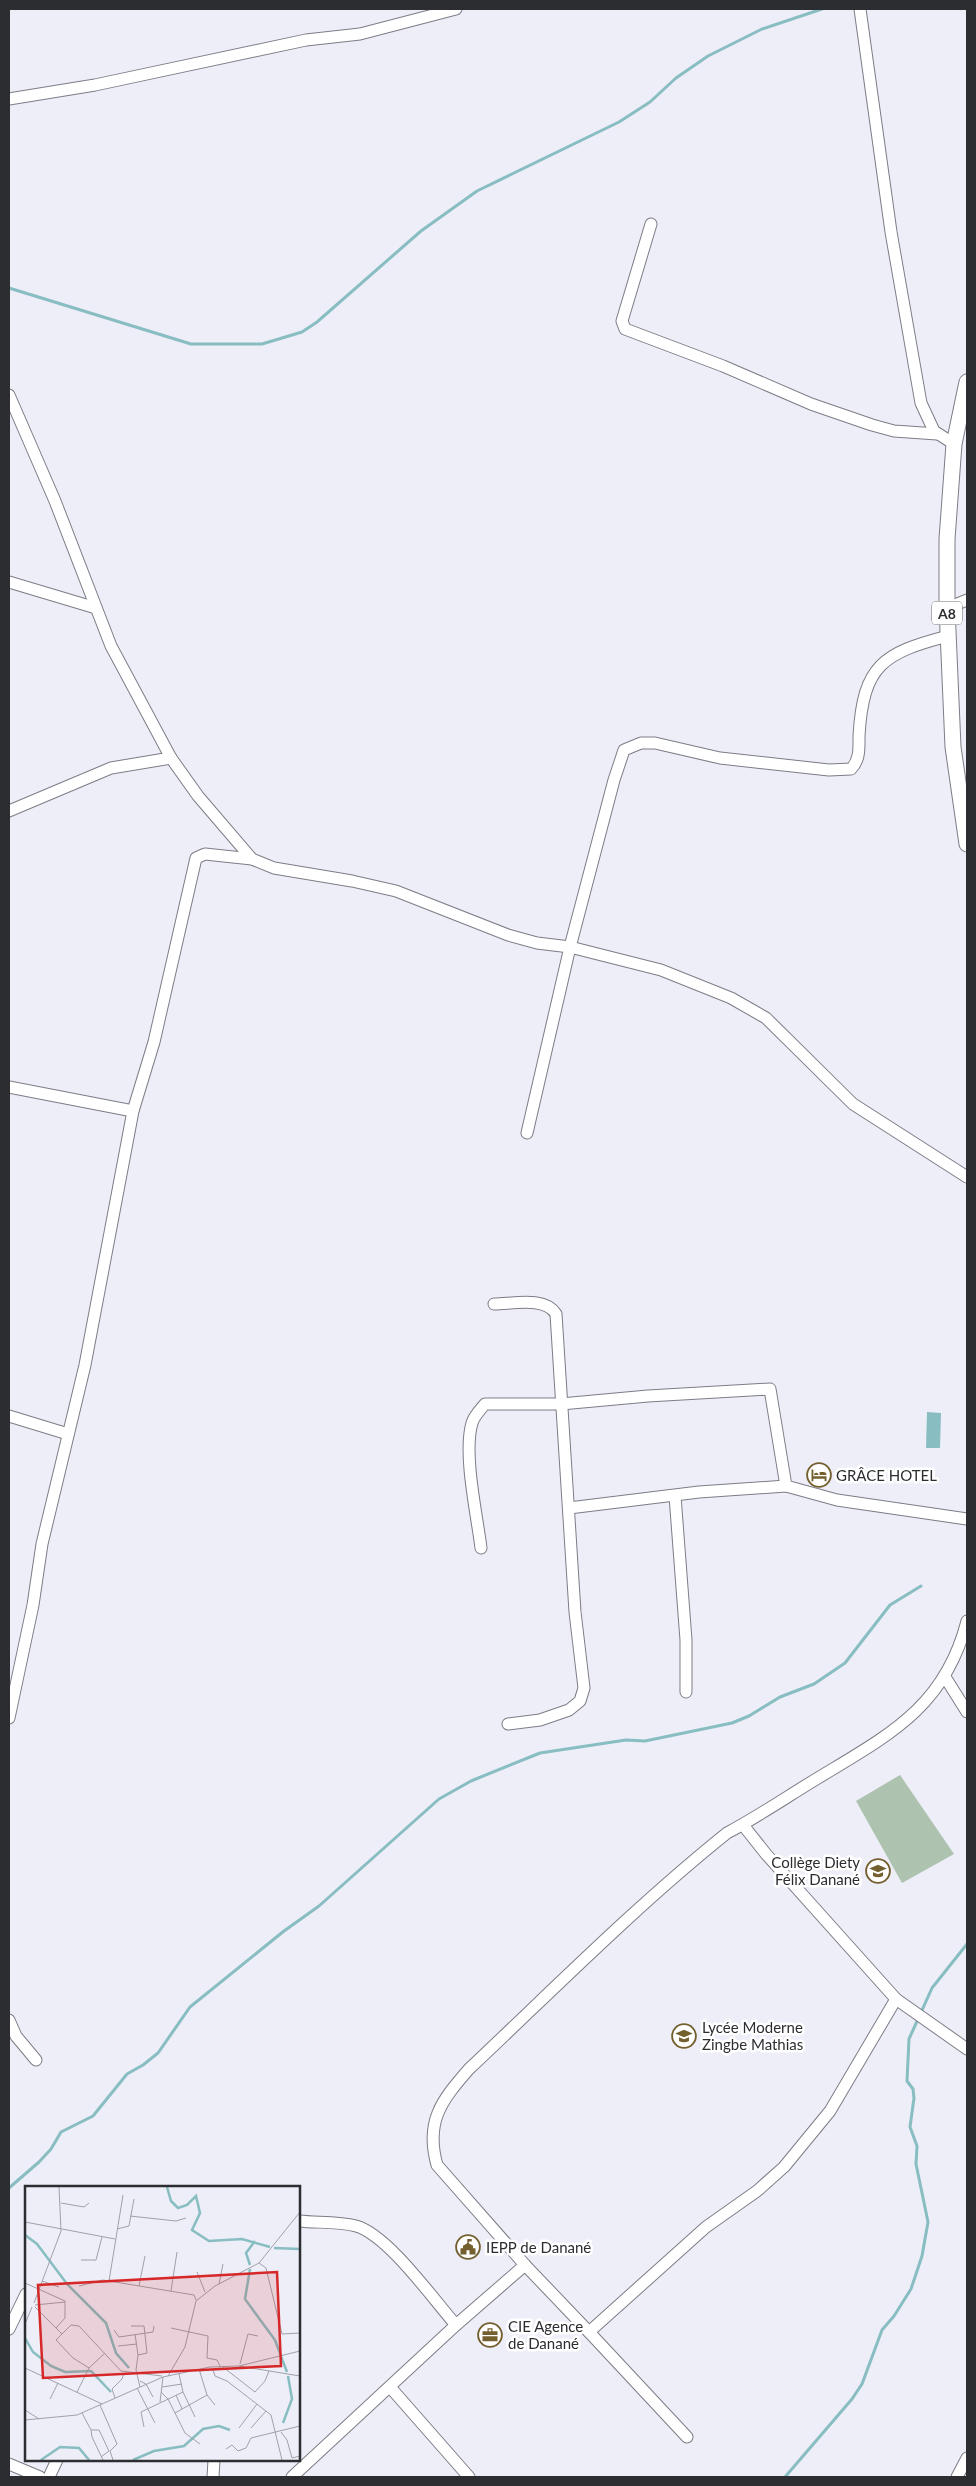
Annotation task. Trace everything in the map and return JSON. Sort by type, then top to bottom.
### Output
[{"type":"main road","name":"A8","points":[[967,382],[954,444],[947,539],[947,608],[953,747],[967,844]]},
{"type":"street","points":[[9,99],[95,85],[306,40],[360,34],[456,9]]},
{"type":"street","points":[[860,9],[891,232],[921,403],[927,420],[937,434],[954,444]]},
{"type":"street","points":[[651,224],[622,321],[625,329],[723,366],[811,404],[872,425],[894,431],[937,434]]},
{"type":"street","points":[[9,395],[55,501],[74,555],[111,646],[170,758],[198,796],[252,859]]},
{"type":"street","points":[[9,582],[96,608]]},
{"type":"street","points":[[947,608],[967,600]]},
{"type":"street","points":[[527,1132],[570,947],[616,773],[624,750],[641,743],[655,743],[720,758],[829,770],[851,769],[856,764],[858,755],[862,706],[872,676],[881,662],[898,651],[913,645],[948,636]]},
{"type":"street","points":[[9,811],[111,768],[170,758]]},
{"type":"street","points":[[9,1718],[33,1605],[42,1544],[85,1365],[134,1111],[154,1042],[196,858],[206,854],[252,859],[274,868],[352,881],[396,891],[517,938],[537,943],[570,947],[661,970],[754,1009],[776,1027],[853,1104],[967,1177]]},
{"type":"street","points":[[9,1087],[134,1111]]},
{"type":"street","points":[[494,1304],[542,1303],[552,1308],[556,1314],[575,1612],[584,1675],[583,1695],[574,1707],[540,1720],[508,1724]]},
{"type":"street","points":[[481,1548],[471,1468],[470,1435],[474,1418],[485,1404],[561,1404],[648,1396],[770,1389],[786,1486]]},
{"type":"street","points":[[9,1416],[68,1434]]},
{"type":"street","points":[[569,1508],[786,1486],[837,1500],[967,1519]]},
{"type":"street","points":[[675,1496],[686,1640],[686,1692]]},
{"type":"street","points":[[687,2437],[525,2265],[437,2165],[431,2144],[433,2128],[452,2088],[490,2049],[664,1886],[727,1833],[880,1741],[928,1701],[964,1647],[967,1621]]},
{"type":"street","points":[[945,1677],[967,1712]]},
{"type":"street","points":[[743,1825],[766,1854],[896,1999],[967,2049]]},
{"type":"street","points":[[589,2332],[706,2226],[763,2187],[784,2167],[830,2111],[896,1999]]},
{"type":"street","points":[[9,2020],[16,2036],[36,2060]]},
{"type":"street","points":[[300,2221],[352,2225],[375,2236],[406,2267],[456,2325]]},
{"type":"street","points":[[292,2477],[456,2325],[525,2265]]},
{"type":"street","points":[[9,2329],[25,2296]]},
{"type":"street","points":[[390,2387],[469,2477]]},
{"type":"street","points":[[957,2477],[967,2458]]},
{"type":"street","points":[[49,2477],[57,2461]]},
{"type":"street","points":[[213,2477],[214,2461]]},
{"type":"street","points":[[9,2464],[40,2477]]},
{"type":"green space","points":[[900,1775],[954,1854],[902,1883],[856,1801]]},
{"type":"water","points":[[927,1412],[941,1413],[940,1448],[926,1448]]},
{"type":"waterway","points":[[9,288],[191,344],[262,344],[302,332],[317,322],[421,231],[477,191],[619,122],[650,102],[676,78],[708,56],[762,29],[822,9]]},
{"type":"waterway","points":[[9,2188],[39,2162],[51,2149],[61,2132],[93,2116],[127,2074],[143,2065],[158,2053],[190,2007],[284,1931],[319,1906],[439,1799],[471,1781],[540,1753],[626,1740],[645,1741],[732,1723],[749,1716],[780,1697],[814,1684],[845,1663],[890,1605],[921,1586]]},
{"type":"waterway","points":[[785,2477],[852,2399],[862,2384],[882,2330],[894,2316],[911,2289],[922,2256],[928,2222],[916,2164],[917,2146],[910,2127],[914,2098],[913,2089],[907,2081],[909,2039],[932,1988],[967,1944]]},
{"type":"place","name":"GRÂCE HOTEL","points":[[819,1475]]},
{"type":"place","name":"Collège Diety Félix Danané","points":[[878,1871]]},
{"type":"place","name":"Lycée Moderne Zingbe Mathias","points":[[684,2036]]},
{"type":"place","name":"IEPP de Danané","points":[[468,2247]]},
{"type":"place","name":"CIE Agence de Danané","points":[[490,2335]]}]
